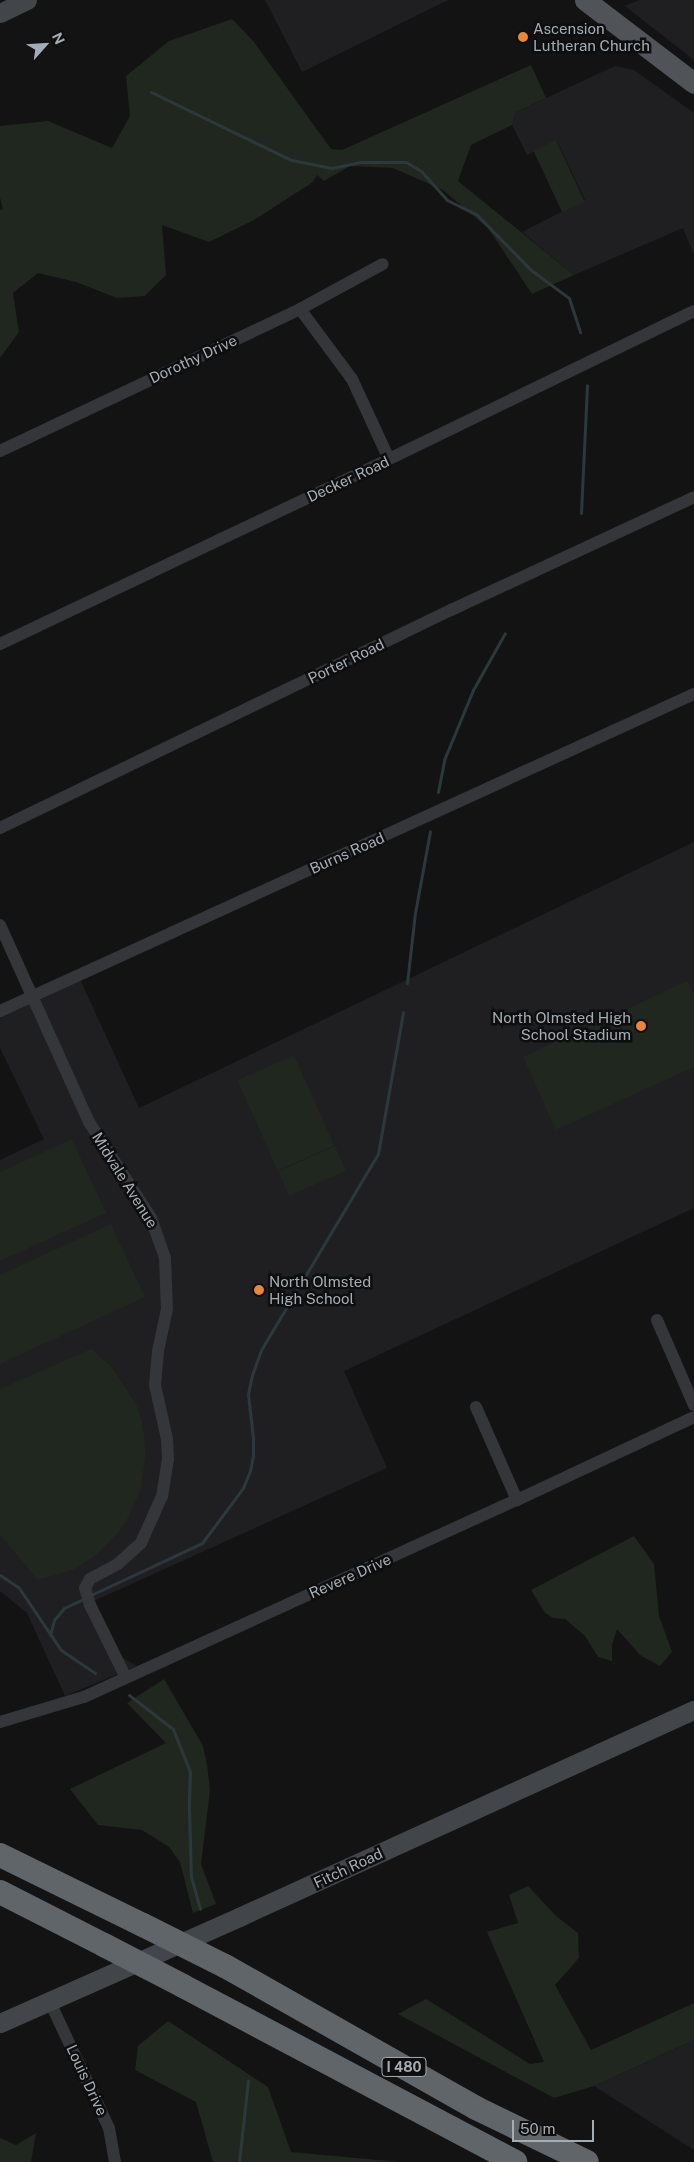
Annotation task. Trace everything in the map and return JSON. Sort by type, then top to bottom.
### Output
[{"type":"highway","name":"I 480","points":[[0,1854],[225,1966],[476,2108],[587,2162]]},
{"type":"highway","name":"I 480","points":[[0,1892],[183,1986],[515,2162]]},
{"type":"main road","points":[[597,4],[694,83]]},
{"type":"street","points":[[0,13],[27,0]]},
{"type":"street","name":"Dorothy Drive","points":[[0,450],[300,309],[384,264]]},
{"type":"street","points":[[300,309],[352,379],[389,459]]},
{"type":"street","name":"Decker Road","points":[[0,644],[694,311]]},
{"type":"street","name":"Porter Road","points":[[0,828],[452,610],[694,497]]},
{"type":"street","name":"Burns Road","points":[[0,1011],[694,694]]},
{"type":"street","name":"Midvale Avenue","points":[[0,925],[89,1122],[156,1229],[164,1252],[167,1273],[167,1309],[155,1368],[156,1392],[167,1438],[168,1459],[162,1496],[141,1543],[118,1564],[90,1579],[85,1585],[87,1597],[126,1678]]},
{"type":"street","points":[[656,1320],[694,1405]]},
{"type":"street","points":[[476,1407],[517,1500]]},
{"type":"street","name":"Revere Drive","points":[[0,1722],[84,1697],[517,1500],[694,1416]]},
{"type":"street","name":"Fitch Road","points":[[0,2023],[248,1913],[694,1710]]},
{"type":"street","name":"Louis Drive","points":[[49,2000],[109,2128],[115,2162]]},
{"type":"shaded area","points":[[265,0],[448,0],[302,72]]},
{"type":"shaded area","points":[[639,0],[694,0],[694,60],[625,6]]},
{"type":"shaded area","points":[[232,19],[254,42],[331,149],[342,150],[531,65],[546,98],[516,112],[512,125],[471,145],[458,181],[574,275],[532,294],[488,228],[443,190],[393,168],[350,166],[324,181],[317,175],[313,182],[254,220],[209,242],[162,225],[166,275],[145,296],[117,298],[76,282],[38,273],[13,293],[19,332],[0,358],[0,210],[3,209],[0,198],[0,126],[48,121],[112,148],[130,116],[126,76],[169,41]]},
{"type":"shaded area","points":[[615,66],[634,70],[694,113],[694,255],[683,228],[574,275],[522,232],[585,200],[557,141],[527,155],[512,125],[516,112]]},
{"type":"shaded area","points":[[556,140],[585,202],[562,212],[533,151]]},
{"type":"shaded area","name":"North Olmsted High School","points":[[694,842],[694,1208],[344,1371],[387,1468],[94,1601],[121,1657],[137,1666],[65,1696],[27,1613],[0,1591],[0,1160],[44,1139],[0,1048],[0,1013],[79,977],[139,1108]]},
{"type":"shaded area","name":"North Olmsted High School Stadium","points":[[687,981],[694,996],[694,1067],[556,1130],[523,1057]]},
{"type":"shaded area","points":[[294,1055],[334,1145],[278,1171],[237,1080]]},
{"type":"shaded area","points":[[72,1139],[106,1213],[0,1261],[0,1172]]},
{"type":"shaded area","points":[[335,1146],[346,1171],[289,1196],[278,1171]]},
{"type":"shaded area","points":[[111,1224],[145,1297],[0,1364],[0,1275]]},
{"type":"shaded area","points":[[91,1349],[112,1367],[137,1406],[143,1427],[145,1445],[141,1489],[128,1518],[118,1533],[96,1555],[73,1570],[38,1580],[0,1535],[0,1389]]},
{"type":"shaded area","points":[[634,1536],[654,1564],[659,1616],[672,1652],[660,1666],[640,1655],[617,1629],[612,1645],[612,1661],[598,1657],[585,1636],[565,1619],[553,1618],[545,1613],[531,1590]]},
{"type":"shaded area","points":[[164,1679],[203,1746],[207,1764],[210,1790],[201,1864],[216,1904],[193,1913],[180,1862],[169,1847],[142,1830],[98,1825],[70,1789],[166,1743],[127,1703]]},
{"type":"shaded area","points":[[528,1886],[556,1916],[578,1933],[579,1958],[555,1985],[591,2050],[694,2003],[694,2040],[594,2086],[554,2098],[398,2014],[426,1999],[530,2064],[544,2062],[487,1932],[518,1923],[509,1895]]},
{"type":"shaded area","points":[[168,2021],[268,2087],[291,2152],[400,2162],[213,2162],[196,2102],[135,2070],[138,2046]]},
{"type":"shaded area","points":[[694,2040],[694,2150],[594,2086]]},
{"type":"shaded area","points":[[36,2133],[31,2162],[0,2162],[0,2138],[16,2145]]},
{"type":"waterway","points":[[151,92],[291,160],[332,168],[361,162],[406,162],[421,171],[447,200],[476,214],[531,270],[569,298],[580,332]]},
{"type":"waterway","points":[[581,513],[587,385]]},
{"type":"waterway","points":[[438,792],[444,760],[473,690],[505,633]]},
{"type":"waterway","points":[[407,983],[415,913],[430,831]]},
{"type":"waterway","points":[[91,1595],[202,1543],[243,1488],[250,1471],[253,1455],[248,1394],[252,1375],[261,1350],[378,1154],[403,1012]]},
{"type":"waterway","points":[[0,1575],[19,1588],[61,1650],[95,1673]]},
{"type":"waterway","points":[[50,1635],[54,1620],[64,1608],[85,1598]]},
{"type":"waterway","points":[[129,1695],[173,1729],[190,1772],[191,1877],[200,1909]]},
{"type":"waterway","points":[[239,2162],[248,2080]]},
{"type":"place","name":"Ascension Lutheran Church","points":[[523,37]]},
{"type":"place","name":"North Olmsted High School Stadium","points":[[641,1026]]},
{"type":"place","name":"North Olmsted High School","points":[[259,1290]]}]
